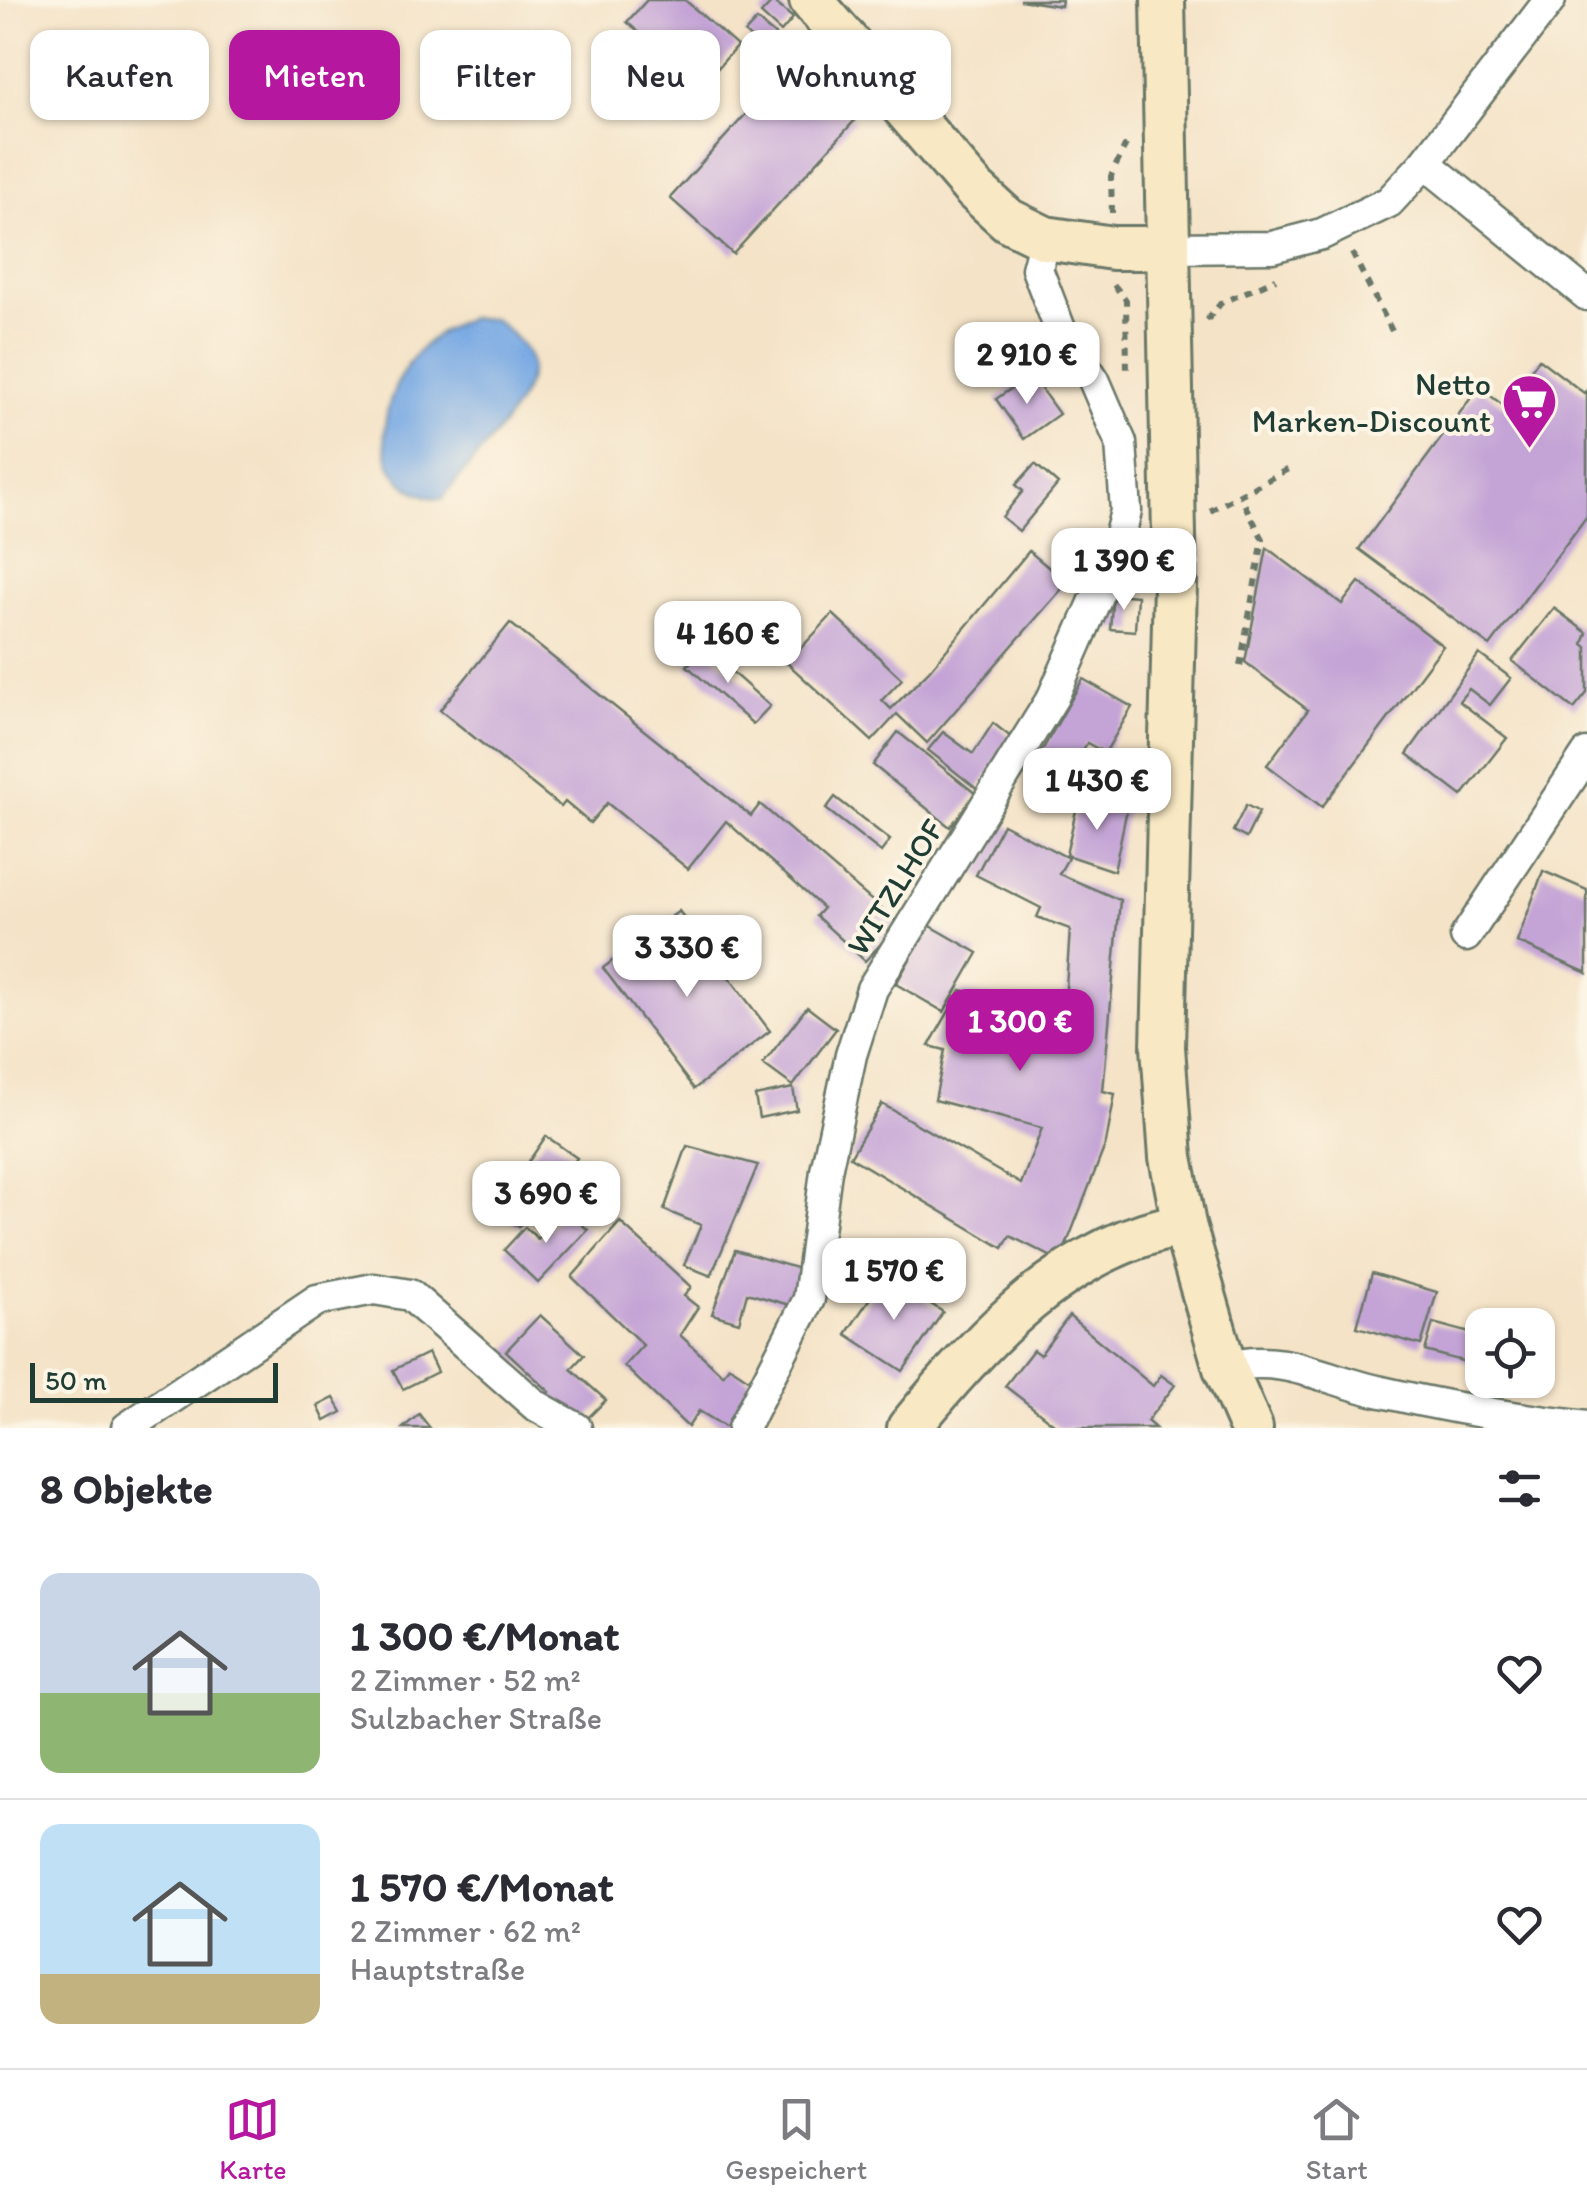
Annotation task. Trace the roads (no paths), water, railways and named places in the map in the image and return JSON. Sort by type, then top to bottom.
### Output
[{"type":"main road","points":[[811,0],[976,190],[1008,220],[1046,238],[1113,248],[1166,248]]},
{"type":"main road","points":[[1163,0],[1174,584],[1163,1047],[1172,1157],[1184,1225],[1226,1368],[1250,1428]]},
{"type":"main road","points":[[909,1428],[959,1366],[1064,1274],[1111,1247],[1154,1230],[1184,1225]]},
{"type":"street","points":[[1166,248],[1272,248],[1322,234],[1389,202],[1425,164],[1550,0]]},
{"type":"street","points":[[1425,164],[1587,295]]},
{"type":"street","name":"WITZLHOF","points":[[743,1428],[809,1299],[826,1171],[852,1055],[872,990],[1054,697],[1115,555],[1126,511],[1120,444],[1094,380],[1060,329],[1043,284],[1038,268],[1046,238]]},
{"type":"street","points":[[1466,936],[1587,754]]},
{"type":"street","points":[[127,1428],[317,1300],[374,1289],[410,1295],[536,1404],[576,1428]]},
{"type":"street","points":[[1226,1368],[1248,1361],[1274,1361],[1377,1392],[1493,1415],[1587,1427]]},
{"type":"water","points":[[471,318],[494,319],[515,337],[530,361],[529,376],[523,394],[497,432],[442,499],[416,491],[398,477],[388,458],[388,411],[408,365],[424,346],[446,329]]},
{"type":"place","name":"Netto Marken-Discount","points":[[1530,451]]}]
